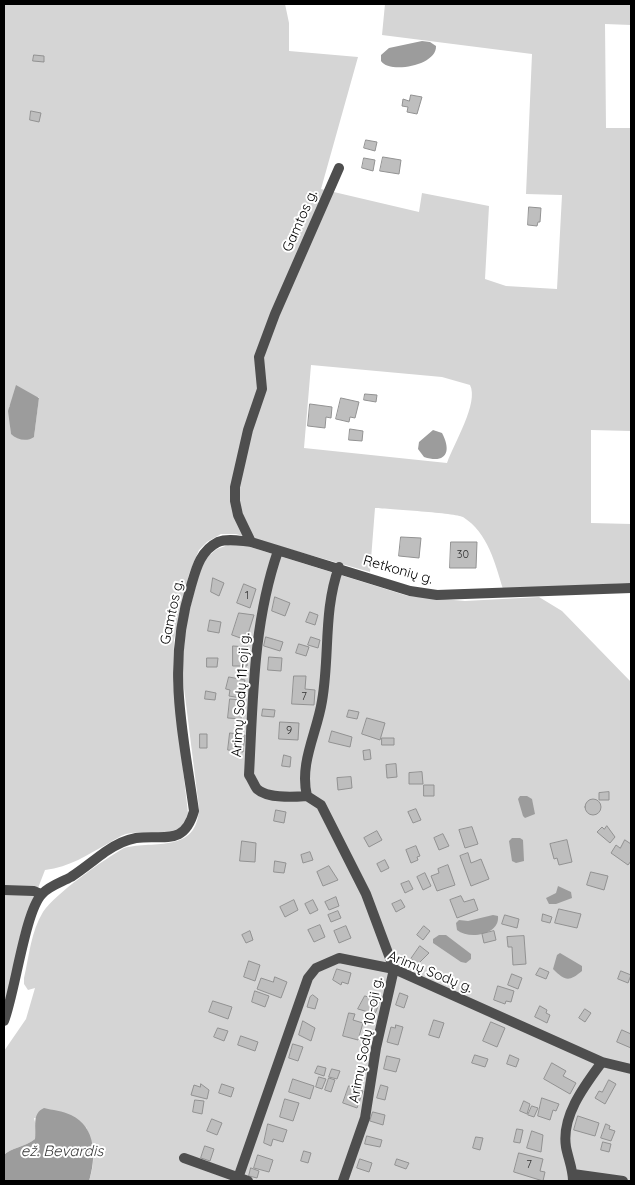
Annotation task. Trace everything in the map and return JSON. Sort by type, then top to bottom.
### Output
[{"type":"street","name":"Gamtos g.","points":[[251,542],[238,516],[235,487],[248,430],[262,389],[259,357],[275,314],[339,168]]},
{"type":"street","name":"Gamtos g.","points":[[41,894],[72,876],[122,842],[138,838],[164,839],[177,836],[186,830],[194,811],[177,693],[176,665],[186,602],[197,566],[207,549],[226,540],[251,542]]},
{"type":"street","name":"Retkonių g.","points":[[251,542],[410,590],[437,596],[631,588]]},
{"type":"street","name":"Arimų Sodų 11-oji g.","points":[[278,551],[270,575],[256,649],[249,775],[256,788],[265,794],[296,797],[307,796]]},
{"type":"street","points":[[307,796],[305,765],[322,701],[329,603],[339,568]]},
{"type":"street","name":"Arimų Sodų 10-oji g.","points":[[307,796],[321,805],[366,894],[394,969],[376,1048],[365,1118],[343,1181]]},
{"type":"street","points":[[4,890],[34,891],[41,894],[32,912],[4,1021]]},
{"type":"street","name":"Arimų Sodų g.","points":[[241,1180],[308,978],[316,968],[340,958],[394,969],[602,1062],[631,1069]]},
{"type":"street","points":[[602,1062],[587,1082],[572,1109],[566,1132],[566,1146],[573,1178],[623,1181]]},
{"type":"street","points":[[184,1158],[241,1180]]},
{"type":"shaded area","points":[[4,4],[285,4],[289,23],[289,51],[358,57],[321,189],[419,212],[422,193],[489,206],[485,279],[506,286],[557,289],[562,195],[526,194],[532,54],[382,35],[385,4],[631,4],[631,25],[605,24],[606,128],[631,128],[631,431],[591,430],[591,523],[631,524],[631,583],[503,589],[489,549],[479,531],[463,517],[436,513],[375,508],[370,572],[236,534],[221,534],[207,542],[199,550],[189,574],[174,640],[173,682],[188,813],[177,830],[170,833],[126,834],[86,856],[45,870],[21,932],[4,1013]],"holes":[[[311,365],[442,377],[470,385],[472,393],[469,412],[447,463],[304,448]],[[39,397],[34,437],[11,434],[9,406]]]},
{"type":"shaded area","points":[[228,545],[244,545],[408,596],[465,601],[539,597],[562,611],[631,682],[631,1181],[89,1181],[93,1167],[93,1154],[86,1127],[34,1118],[37,1130],[35,1139],[4,1155],[4,1051],[26,1019],[35,988],[28,990],[24,984],[24,978],[33,936],[43,912],[49,904],[69,887],[104,860],[124,848],[161,844],[183,839],[191,833],[196,823],[199,808],[182,672],[186,624],[200,569],[207,557],[217,549]]},
{"type":"water","points":[[422,41],[430,42],[436,46],[434,53],[429,59],[421,63],[412,66],[393,67],[381,61],[381,55],[389,48]]},
{"type":"water","points":[[16,385],[39,398],[34,437],[25,440],[11,434],[8,411]]},
{"type":"water","points":[[433,430],[442,433],[447,446],[445,455],[438,459],[424,457],[418,449],[419,442]]},
{"type":"water","points":[[520,796],[527,796],[532,799],[535,814],[525,818],[523,816],[518,799]]},
{"type":"water","points":[[512,838],[523,840],[524,861],[516,863],[512,861],[509,841]]},
{"type":"water","points":[[558,886],[571,892],[572,898],[556,904],[549,904],[546,898],[556,893]]},
{"type":"water","points":[[493,915],[498,916],[494,928],[483,934],[469,935],[457,930],[456,923],[459,920],[468,921]]},
{"type":"water","points":[[439,935],[446,935],[471,954],[471,959],[466,963],[461,962],[433,943],[433,939]]},
{"type":"water","points":[[560,953],[582,966],[582,971],[574,977],[567,979],[557,973],[553,969],[557,955]]},
{"type":"water","name":"ež. Bevardis","points":[[44,1108],[71,1115],[80,1120],[86,1127],[90,1135],[93,1154],[89,1181],[4,1181],[4,1155],[35,1139],[36,1117]]},
{"type":"building","points":[[34,55],[44,56],[44,62],[33,61]]},
{"type":"building","points":[[411,95],[422,97],[417,114],[407,112],[408,107],[402,106],[403,99],[409,101]]},
{"type":"building","points":[[31,111],[41,113],[39,122],[30,120]]},
{"type":"building","points":[[366,140],[377,142],[375,151],[364,148]]},
{"type":"building","points":[[383,157],[401,160],[399,174],[380,171]]},
{"type":"building","points":[[364,158],[375,160],[373,171],[362,168]]},
{"type":"building","points":[[529,207],[541,208],[540,222],[538,222],[537,226],[528,225]]},
{"type":"building","points":[[365,394],[377,395],[376,402],[364,400]]},
{"type":"building","points":[[341,398],[359,402],[355,418],[350,417],[349,422],[336,419]]},
{"type":"building","points":[[310,404],[332,407],[331,418],[326,417],[325,428],[308,426]]},
{"type":"building","points":[[350,429],[363,431],[362,441],[349,440]]},
{"type":"building","points":[[401,537],[421,538],[419,558],[399,556]]},
{"type":"building","points":[[451,542],[477,542],[476,568],[450,568]]},
{"type":"building","points":[[213,578],[224,583],[219,596],[211,592]]},
{"type":"building","points":[[244,584],[256,589],[250,608],[237,603]]},
{"type":"building","points":[[275,597],[290,603],[285,616],[272,611]]},
{"type":"building","points":[[310,612],[318,615],[315,625],[306,622]]},
{"type":"building","points":[[239,613],[254,615],[246,640],[232,635]]},
{"type":"building","points":[[210,620],[221,622],[219,633],[208,631]]},
{"type":"building","points":[[266,637],[283,642],[280,651],[264,646]]},
{"type":"building","points":[[311,637],[320,640],[318,648],[308,645]]},
{"type":"building","points":[[299,644],[309,647],[306,656],[296,653]]},
{"type":"building","points":[[233,646],[248,647],[247,666],[233,666]]},
{"type":"building","points":[[269,657],[282,658],[281,671],[268,670]]},
{"type":"building","points":[[207,658],[218,658],[217,667],[207,667]]},
{"type":"building","points":[[294,676],[306,676],[305,689],[315,690],[314,705],[292,704]]},
{"type":"building","points":[[229,677],[245,680],[241,698],[229,696],[230,690],[226,689]]},
{"type":"building","points":[[206,691],[216,693],[215,700],[205,699]]},
{"type":"building","points":[[230,699],[243,700],[241,719],[228,718]]},
{"type":"building","points":[[263,709],[275,710],[274,717],[262,716]]},
{"type":"building","points":[[349,710],[359,712],[357,719],[347,717]]},
{"type":"building","points":[[367,718],[385,723],[380,740],[362,734]]},
{"type":"building","points":[[280,722],[299,723],[298,740],[279,739]]},
{"type":"building","points":[[332,731],[352,737],[350,747],[329,742]]},
{"type":"building","points":[[230,733],[245,735],[243,752],[228,750]]},
{"type":"building","points":[[200,734],[207,734],[207,748],[200,748]]},
{"type":"building","points":[[382,738],[394,738],[394,745],[382,745]]},
{"type":"building","points":[[370,750],[371,759],[364,760],[363,751]]},
{"type":"building","points":[[284,755],[291,757],[290,767],[282,766]]},
{"type":"building","points":[[396,764],[397,777],[387,778],[386,765]]},
{"type":"building","points":[[422,772],[423,784],[409,784],[409,773]]},
{"type":"building","points":[[351,777],[352,788],[338,790],[337,778]]},
{"type":"building","points":[[424,785],[434,785],[434,796],[424,796]]},
{"type":"building","points":[[609,792],[609,800],[599,800],[599,793]]},
{"type":"building","points":[[593,799],[601,807],[593,815],[585,807]]},
{"type":"building","points":[[416,809],[421,820],[413,823],[408,812]]},
{"type":"building","points":[[276,810],[286,812],[284,823],[274,821]]},
{"type":"building","points":[[607,826],[615,837],[610,843],[597,832],[602,827],[604,829]]},
{"type":"building","points":[[472,827],[478,844],[465,848],[459,830]]},
{"type":"building","points":[[377,831],[382,840],[369,847],[364,838]]},
{"type":"building","points":[[443,834],[449,846],[439,850],[434,838]]},
{"type":"building","points":[[567,840],[572,862],[559,865],[557,858],[554,859],[550,844]]},
{"type":"building","points":[[625,840],[631,844],[631,861],[628,865],[611,853],[616,845],[620,848]]},
{"type":"building","points":[[242,841],[256,843],[255,862],[240,861]]},
{"type":"building","points":[[416,846],[420,856],[417,857],[418,860],[411,863],[406,850]]},
{"type":"building","points":[[310,852],[313,860],[303,863],[301,855]]},
{"type":"building","points":[[468,853],[471,863],[481,859],[489,879],[471,886],[460,856]]},
{"type":"building","points":[[385,860],[389,868],[381,872],[377,864]]},
{"type":"building","points":[[275,861],[286,863],[284,873],[274,872]]},
{"type":"building","points":[[448,865],[455,885],[437,891],[431,876],[439,873],[438,869]]},
{"type":"building","points":[[329,866],[338,880],[323,886],[317,872]]},
{"type":"building","points":[[591,872],[608,876],[604,890],[587,885]]},
{"type":"building","points":[[425,873],[431,886],[423,890],[417,877]]},
{"type":"building","points":[[409,881],[413,889],[405,893],[401,884]]},
{"type":"building","points":[[461,896],[464,902],[474,899],[478,910],[457,918],[450,900]]},
{"type":"building","points":[[336,897],[339,906],[329,910],[325,902]]},
{"type":"building","points":[[294,900],[298,910],[285,917],[280,907]]},
{"type":"building","points":[[313,900],[318,910],[310,914],[305,904]]},
{"type":"building","points":[[401,900],[405,907],[396,912],[392,904]]},
{"type":"building","points":[[559,909],[581,914],[577,928],[555,923]]},
{"type":"building","points":[[338,911],[341,918],[331,922],[328,915]]},
{"type":"building","points":[[543,914],[552,917],[550,923],[542,921]]},
{"type":"building","points":[[505,915],[519,919],[517,928],[502,924]]},
{"type":"building","points":[[320,925],[325,937],[314,942],[308,930]]},
{"type":"building","points":[[346,926],[351,938],[339,943],[334,931]]},
{"type":"building","points":[[424,926],[430,931],[423,940],[417,935]]},
{"type":"building","points":[[250,931],[253,940],[246,943],[242,935]]},
{"type":"building","points":[[494,931],[496,940],[484,943],[482,934]]},
{"type":"building","points":[[524,936],[526,964],[513,965],[512,947],[508,947],[507,937]]},
{"type":"building","points":[[420,946],[429,953],[418,964],[411,959]]},
{"type":"building","points":[[249,961],[260,965],[255,981],[244,977]]},
{"type":"building","points":[[540,968],[549,972],[546,979],[536,975]]},
{"type":"building","points":[[337,969],[351,973],[348,984],[342,982],[341,985],[333,980]]},
{"type":"building","points":[[621,971],[631,975],[628,983],[618,979]]},
{"type":"building","points":[[512,974],[522,978],[518,989],[508,985]]},
{"type":"building","points":[[275,977],[287,982],[281,998],[257,989],[261,978],[273,982]]},
{"type":"building","points":[[498,986],[514,991],[511,1002],[506,1001],[505,1004],[494,1000]]},
{"type":"building","points":[[255,991],[269,996],[265,1007],[252,1002]]},
{"type":"building","points":[[400,993],[408,996],[404,1008],[396,1005]]},
{"type":"building","points":[[313,995],[318,999],[315,1009],[307,1007],[310,997]]},
{"type":"building","points":[[365,996],[380,1001],[375,1014],[358,1009]]},
{"type":"building","points":[[213,1001],[232,1007],[228,1019],[209,1012]]},
{"type":"building","points":[[540,1006],[547,1010],[546,1013],[550,1015],[547,1023],[535,1017]]},
{"type":"building","points":[[585,1009],[591,1013],[585,1022],[579,1018]]},
{"type":"building","points":[[349,1013],[355,1014],[353,1020],[363,1023],[358,1040],[343,1036]]},
{"type":"building","points":[[434,1020],[444,1023],[439,1038],[429,1035]]},
{"type":"building","points":[[303,1021],[315,1028],[311,1041],[299,1035]]},
{"type":"building","points":[[491,1022],[505,1028],[497,1047],[483,1041]]},
{"type":"building","points":[[396,1025],[403,1027],[398,1045],[387,1042],[391,1027],[395,1028]]},
{"type":"building","points":[[218,1028],[228,1031],[224,1041],[214,1037]]},
{"type":"building","points":[[622,1030],[631,1034],[631,1048],[617,1042]]},
{"type":"building","points":[[241,1036],[258,1042],[255,1051],[238,1045]]},
{"type":"building","points":[[293,1044],[303,1047],[298,1061],[289,1058]]},
{"type":"building","points":[[475,1055],[488,1059],[485,1067],[472,1063]]},
{"type":"building","points":[[510,1055],[519,1059],[516,1067],[507,1064]]},
{"type":"building","points":[[387,1056],[400,1059],[396,1072],[384,1069]]},
{"type":"building","points":[[552,1063],[566,1071],[563,1076],[576,1083],[570,1094],[544,1079]]},
{"type":"building","points":[[318,1066],[326,1068],[324,1076],[315,1073]]},
{"type":"building","points":[[332,1069],[340,1071],[337,1079],[329,1077]]},
{"type":"building","points":[[319,1077],[326,1079],[322,1089],[316,1087]]},
{"type":"building","points":[[329,1078],[335,1080],[331,1092],[325,1090]]},
{"type":"building","points":[[293,1079],[314,1086],[310,1099],[289,1092]]},
{"type":"building","points":[[609,1080],[616,1084],[605,1104],[595,1098],[599,1091],[602,1092]]},
{"type":"building","points":[[201,1084],[209,1090],[207,1099],[191,1095],[194,1085],[200,1087]]},
{"type":"building","points":[[222,1084],[234,1088],[231,1097],[219,1093]]},
{"type":"building","points":[[381,1085],[388,1087],[385,1100],[377,1098]]},
{"type":"building","points":[[349,1086],[363,1091],[357,1108],[343,1103]]},
{"type":"building","points":[[542,1098],[559,1104],[556,1111],[553,1110],[550,1120],[538,1116]]},
{"type":"building","points":[[285,1099],[299,1103],[293,1121],[280,1117]]},
{"type":"building","points":[[195,1100],[204,1101],[202,1114],[193,1112]]},
{"type":"building","points":[[524,1101],[530,1104],[527,1114],[520,1111]]},
{"type":"building","points":[[532,1106],[538,1108],[534,1117],[528,1115]]},
{"type":"building","points":[[373,1112],[385,1115],[383,1125],[370,1121]]},
{"type":"building","points":[[578,1116],[599,1123],[595,1136],[574,1130]]},
{"type":"building","points":[[212,1119],[222,1123],[217,1135],[207,1131]]},
{"type":"building","points":[[268,1124],[287,1130],[283,1142],[273,1139],[271,1146],[264,1143]]},
{"type":"building","points":[[606,1124],[610,1126],[609,1129],[615,1131],[611,1141],[601,1138]]},
{"type":"building","points":[[517,1129],[523,1130],[520,1143],[514,1142]]},
{"type":"building","points":[[532,1131],[543,1135],[541,1152],[527,1148]]},
{"type":"building","points":[[367,1136],[382,1140],[380,1147],[365,1144]]},
{"type":"building","points":[[476,1137],[483,1138],[480,1150],[473,1148]]},
{"type":"building","points":[[603,1142],[611,1144],[609,1152],[601,1150]]},
{"type":"building","points":[[205,1146],[214,1149],[210,1161],[201,1158]]},
{"type":"building","points":[[304,1151],[311,1153],[308,1163],[301,1161]]},
{"type":"building","points":[[519,1153],[543,1159],[540,1171],[545,1172],[543,1181],[514,1172]]},
{"type":"building","points":[[258,1155],[273,1160],[269,1172],[254,1168]]},
{"type":"building","points":[[360,1159],[372,1163],[369,1172],[357,1168]]},
{"type":"building","points":[[397,1159],[409,1163],[406,1169],[395,1165]]},
{"type":"building","points":[[251,1168],[259,1171],[257,1178],[249,1176]]}]
